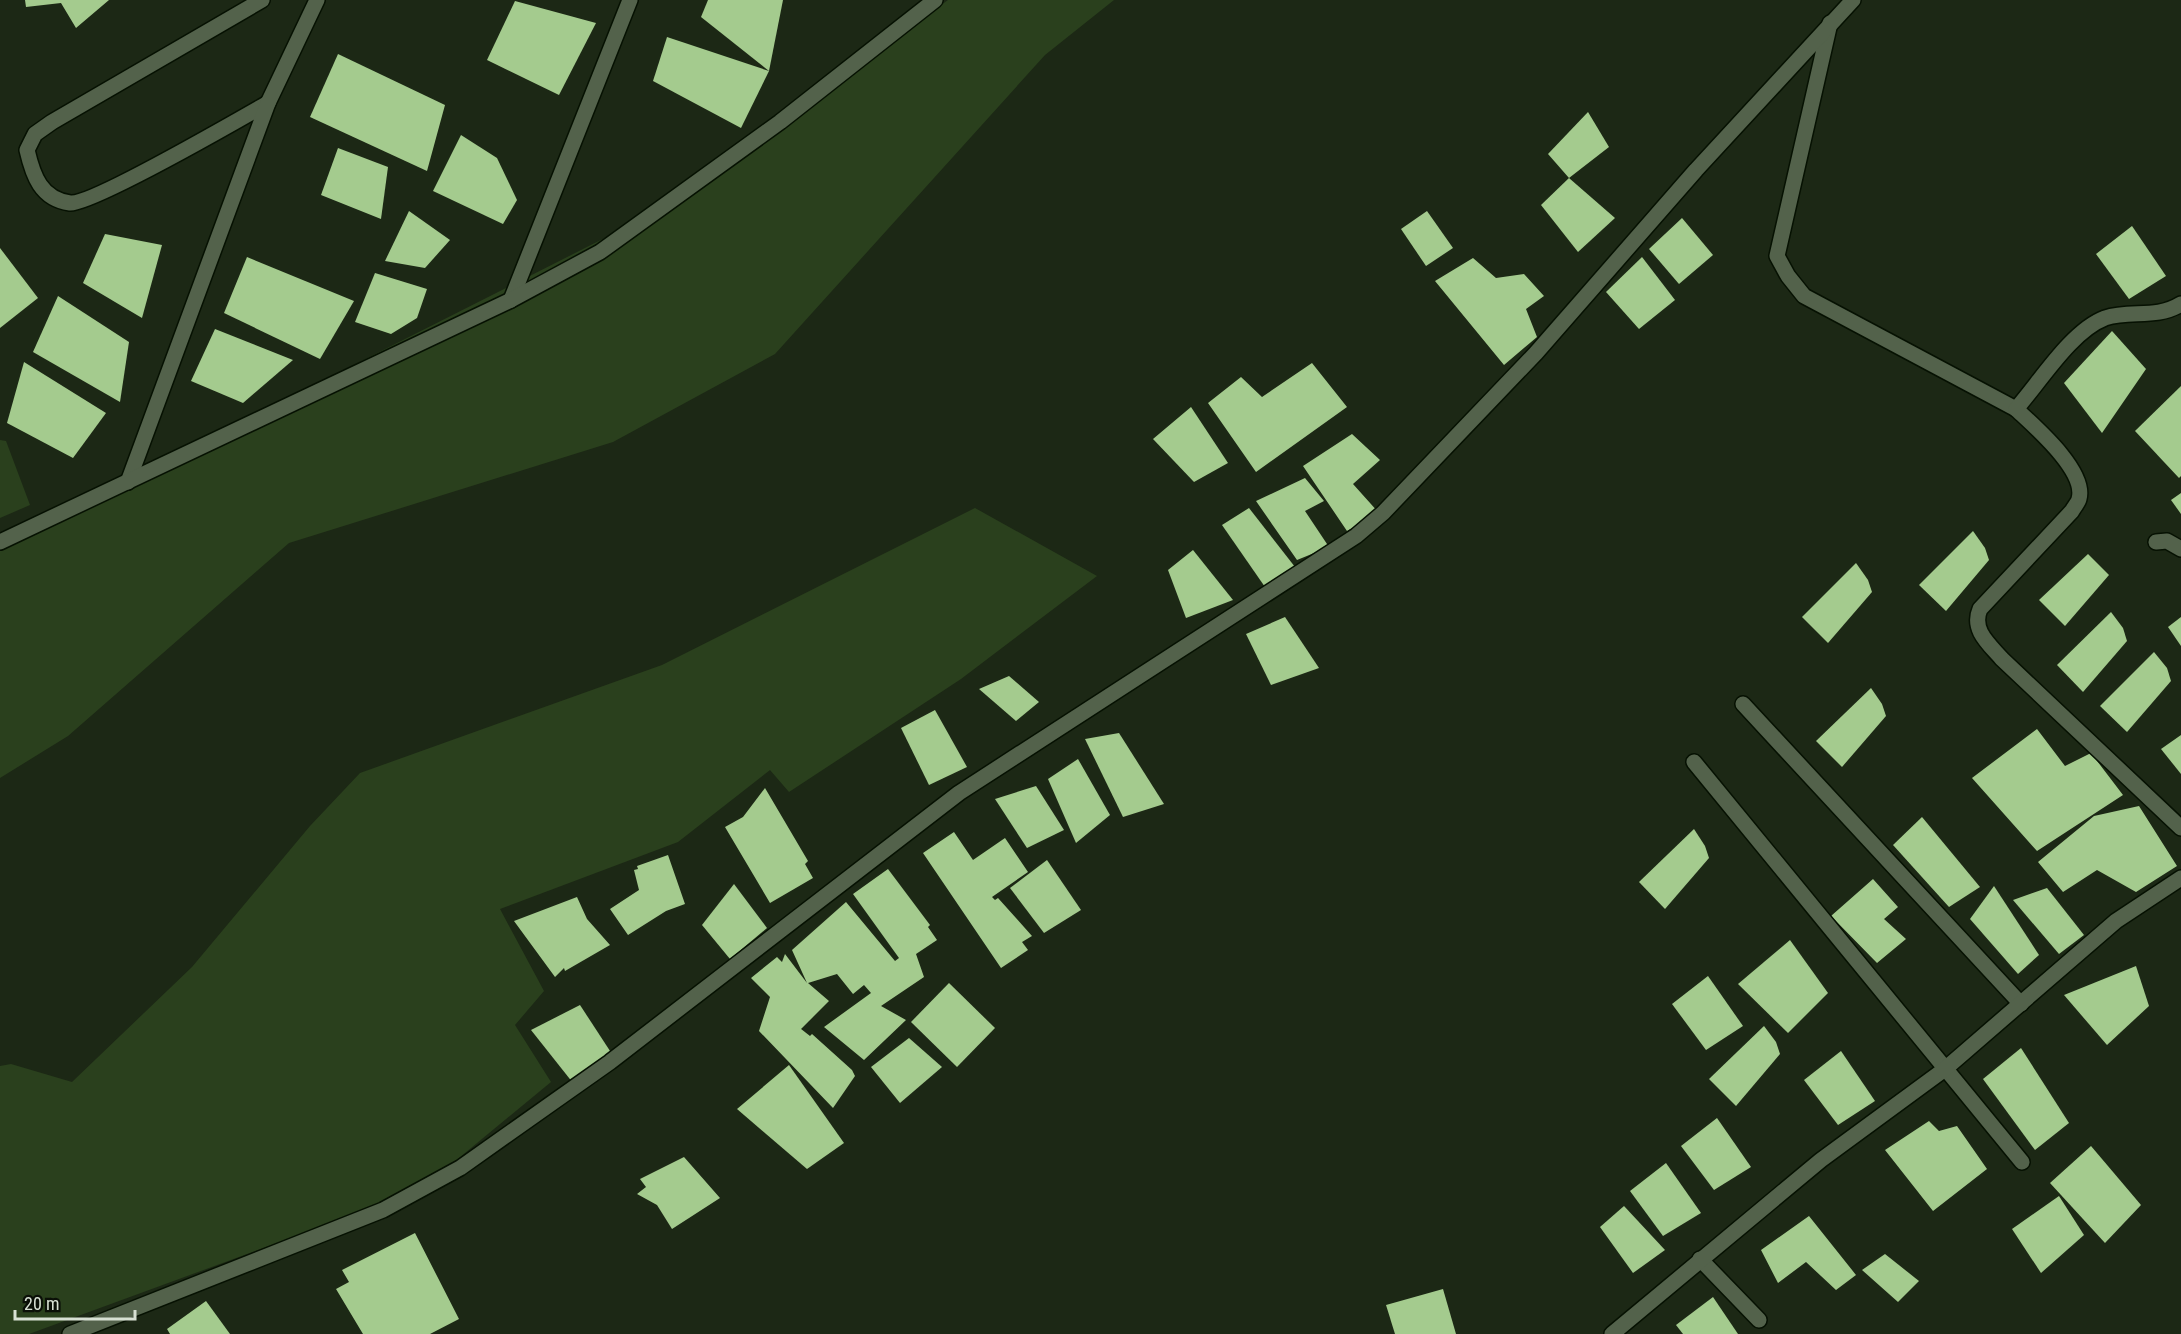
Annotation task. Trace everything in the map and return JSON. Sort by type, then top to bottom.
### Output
[{"type":"street","points":[[262,0],[78,105],[35,134],[27,150],[32,173],[41,189],[58,200],[73,203],[134,177],[268,103]]},
{"type":"street","points":[[128,482],[268,103],[317,0]]},
{"type":"street","points":[[511,300],[630,0]]},
{"type":"street","points":[[0,542],[511,300],[600,252],[780,122],[935,0]]},
{"type":"street","points":[[70,1334],[383,1210],[460,1168],[602,1067],[960,793],[1356,536],[1383,513],[1536,353],[1696,170],[1853,0]]},
{"type":"street","points":[[1830,23],[1777,256],[1788,276],[1804,296],[2016,410],[2051,441],[2077,480],[2079,498],[2072,511],[1980,609],[1976,618],[1979,632],[2002,659],[2181,828]]},
{"type":"street","points":[[2016,410],[2068,346],[2089,328],[2104,319],[2118,315],[2152,315],[2181,304]]},
{"type":"street","points":[[2157,542],[2167,540],[2181,549]]},
{"type":"street","points":[[1743,704],[2021,1004]]},
{"type":"street","points":[[1694,762],[2022,1162]]},
{"type":"street","points":[[1612,1334],[1821,1160],[1945,1069],[2116,921],[2181,878]]},
{"type":"street","points":[[1700,1259],[1759,1320]]},
{"type":"green space","points":[[948,0],[1114,0],[1045,55],[775,354],[613,442],[289,543],[68,736],[0,778],[0,537],[128,479],[672,204]]},
{"type":"green space","points":[[0,440],[6,441],[30,505],[0,518]]},
{"type":"green space","points":[[975,508],[1097,576],[961,679],[789,792],[770,770],[678,842],[500,909],[544,991],[515,1025],[551,1082],[419,1191],[29,1334],[0,1334],[0,1066],[11,1064],[72,1082],[192,967],[310,826],[360,773],[662,665]]},
{"type":"building","points":[[25,0],[109,0],[76,28],[61,3],[26,7]]},
{"type":"building","points":[[708,0],[783,0],[769,71],[701,17]]},
{"type":"building","points":[[515,1],[596,23],[559,95],[487,60]]},
{"type":"building","points":[[667,37],[769,71],[741,128],[653,81]]},
{"type":"building","points":[[338,54],[445,105],[427,171],[310,117]]},
{"type":"building","points":[[1588,112],[1609,147],[1569,178],[1548,154]]},
{"type":"building","points":[[461,135],[497,158],[517,200],[503,224],[433,191]]},
{"type":"building","points":[[338,148],[388,167],[381,219],[321,195]]},
{"type":"building","points":[[1569,178],[1615,218],[1578,252],[1541,205]]},
{"type":"building","points":[[409,211],[450,240],[425,268],[385,261]]},
{"type":"building","points":[[1427,211],[1453,248],[1426,266],[1401,229]]},
{"type":"building","points":[[1682,218],[1713,255],[1679,284],[1649,249]]},
{"type":"building","points":[[2132,226],[2166,276],[2129,299],[2096,254]]},
{"type":"building","points":[[105,234],[162,245],[142,318],[83,283]]},
{"type":"building","points":[[0,248],[38,298],[0,328]]},
{"type":"building","points":[[247,257],[354,301],[320,359],[224,313]]},
{"type":"building","points":[[1642,257],[1675,300],[1639,329],[1606,292]]},
{"type":"building","points":[[1473,258],[1496,278],[1524,274],[1544,296],[1526,309],[1537,337],[1504,365],[1435,281]]},
{"type":"building","points":[[375,273],[427,289],[417,318],[391,334],[355,322]]},
{"type":"building","points":[[58,296],[129,342],[120,402],[33,352]]},
{"type":"building","points":[[215,329],[293,360],[243,403],[191,381]]},
{"type":"building","points":[[2112,331],[2146,369],[2102,433],[2064,383]]},
{"type":"building","points":[[24,362],[106,413],[73,458],[7,423]]},
{"type":"building","points":[[1312,363],[1347,407],[1256,472],[1208,403],[1241,377],[1262,397]]},
{"type":"building","points":[[2181,386],[2181,476],[2179,478],[2135,431]]},
{"type":"building","points":[[1191,407],[1228,463],[1194,482],[1153,439]]},
{"type":"building","points":[[1352,434],[1380,460],[1353,484],[1379,513],[1347,531],[1303,466]]},
{"type":"building","points":[[1305,478],[1324,501],[1305,511],[1329,547],[1297,560],[1256,501]]},
{"type":"building","points":[[2181,493],[2181,514],[2171,500]]},
{"type":"building","points":[[1249,508],[1295,567],[1265,587],[1222,525]]},
{"type":"building","points":[[1973,531],[1985,548],[1989,560],[1946,611],[1919,585]]},
{"type":"building","points":[[1193,550],[1233,600],[1186,618],[1168,570]]},
{"type":"building","points":[[2088,554],[2109,575],[2065,626],[2039,600]]},
{"type":"building","points":[[1856,563],[1868,580],[1872,592],[1828,643],[1802,617]]},
{"type":"building","points":[[2111,612],[2123,628],[2127,641],[2083,692],[2057,665]]},
{"type":"building","points":[[1285,617],[1319,668],[1271,685],[1246,634]]},
{"type":"building","points":[[2181,617],[2181,646],[2168,627]]},
{"type":"building","points":[[2154,652],[2167,668],[2171,681],[2127,732],[2100,706]]},
{"type":"building","points":[[1009,676],[1039,702],[1016,721],[979,689]]},
{"type":"building","points":[[1871,688],[1882,704],[1886,716],[1842,767],[1816,741]]},
{"type":"building","points":[[935,710],[967,767],[929,785],[901,728]]},
{"type":"building","points":[[2037,729],[2065,766],[2091,753],[2123,795],[2037,851],[1972,778]]},
{"type":"building","points":[[1119,733],[1164,804],[1123,817],[1085,739]]},
{"type":"building","points":[[2181,735],[2181,774],[2161,749]]},
{"type":"building","points":[[1078,759],[1110,815],[1076,843],[1048,779]]},
{"type":"building","points":[[1036,786],[1064,830],[1027,848],[995,799]]},
{"type":"building","points":[[765,788],[808,861],[805,864],[813,878],[770,903],[725,827],[743,817]]},
{"type":"building","points":[[2139,806],[2177,866],[2136,892],[2097,870],[2063,892],[2038,862],[2094,816]]},
{"type":"building","points":[[1922,817],[1980,887],[1949,907],[1893,845]]},
{"type":"building","points":[[1694,829],[1705,846],[1709,858],[1665,909],[1639,882]]},
{"type":"building","points":[[954,832],[973,860],[1005,838],[1028,872],[992,897],[995,900],[998,898],[1032,936],[1022,942],[1028,950],[1001,968],[923,853]]},
{"type":"building","points":[[668,855],[685,904],[666,911],[628,935],[610,909],[639,890],[634,870],[638,869],[637,866]]},
{"type":"building","points":[[1047,860],[1081,910],[1044,933],[1010,888]]},
{"type":"building","points":[[888,869],[930,925],[928,927],[937,940],[916,954],[924,977],[881,1006],[906,1020],[864,1060],[824,1027],[871,993],[864,985],[853,994],[837,974],[808,983],[829,1001],[801,1029],[810,1036],[812,1034],[852,1070],[855,1076],[833,1108],[759,1031],[770,997],[751,978],[777,957],[782,962],[785,954],[807,983],[792,950],[846,902],[895,961],[899,958],[853,894]]},
{"type":"building","points":[[1873,879],[1898,907],[1884,919],[1906,939],[1877,963],[1831,916]]},
{"type":"building","points":[[734,884],[767,928],[730,959],[702,925]]},
{"type":"building","points":[[1994,886],[2039,955],[2018,974],[1970,919]]},
{"type":"building","points":[[2047,888],[2084,935],[2059,954],[2013,900]]},
{"type":"building","points":[[577,897],[587,919],[610,945],[565,971],[564,968],[555,977],[514,921]]},
{"type":"building","points":[[1790,940],[1828,993],[1788,1033],[1738,984]]},
{"type":"building","points":[[2136,966],[2149,1006],[2107,1045],[2064,995]]},
{"type":"building","points":[[1708,976],[1743,1026],[1706,1050],[1672,1004]]},
{"type":"building","points":[[949,983],[995,1028],[957,1067],[911,1022]]},
{"type":"building","points":[[580,1005],[612,1054],[573,1083],[531,1030]]},
{"type":"building","points":[[1764,1026],[1776,1042],[1780,1054],[1736,1106],[1709,1079]]},
{"type":"building","points":[[909,1038],[942,1067],[900,1103],[871,1067]]},
{"type":"building","points":[[2021,1048],[2069,1123],[2035,1150],[1983,1079]]},
{"type":"building","points":[[1841,1051],[1875,1101],[1838,1125],[1804,1080]]},
{"type":"building","points":[[789,1065],[844,1143],[807,1169],[737,1109]]},
{"type":"building","points":[[1717,1118],[1751,1167],[1714,1190],[1681,1146]]},
{"type":"building","points":[[1929,1121],[1939,1131],[1957,1126],[1987,1169],[1933,1211],[1885,1150]]},
{"type":"building","points":[[2091,1146],[2141,1205],[2105,1243],[2050,1183]]},
{"type":"building","points":[[684,1157],[720,1198],[672,1229],[657,1205],[637,1194],[646,1187],[640,1179]]},
{"type":"building","points":[[1666,1163],[1701,1213],[1663,1236],[1630,1191]]},
{"type":"building","points":[[2059,1196],[2084,1235],[2041,1273],[2012,1229]]},
{"type":"building","points":[[1624,1206],[1665,1250],[1633,1273],[1600,1227]]},
{"type":"building","points":[[1809,1216],[1856,1275],[1836,1290],[1806,1262],[1778,1283],[1761,1250]]},
{"type":"building","points":[[415,1233],[459,1319],[430,1334],[363,1334],[336,1289],[349,1282],[342,1270]]},
{"type":"building","points":[[1885,1254],[1919,1281],[1898,1302],[1862,1270]]},
{"type":"building","points":[[1443,1289],[1456,1334],[1395,1334],[1386,1305]]},
{"type":"building","points":[[1713,1297],[1738,1334],[1683,1334],[1676,1325]]},
{"type":"building","points":[[206,1301],[230,1334],[170,1334],[167,1329]]}]
